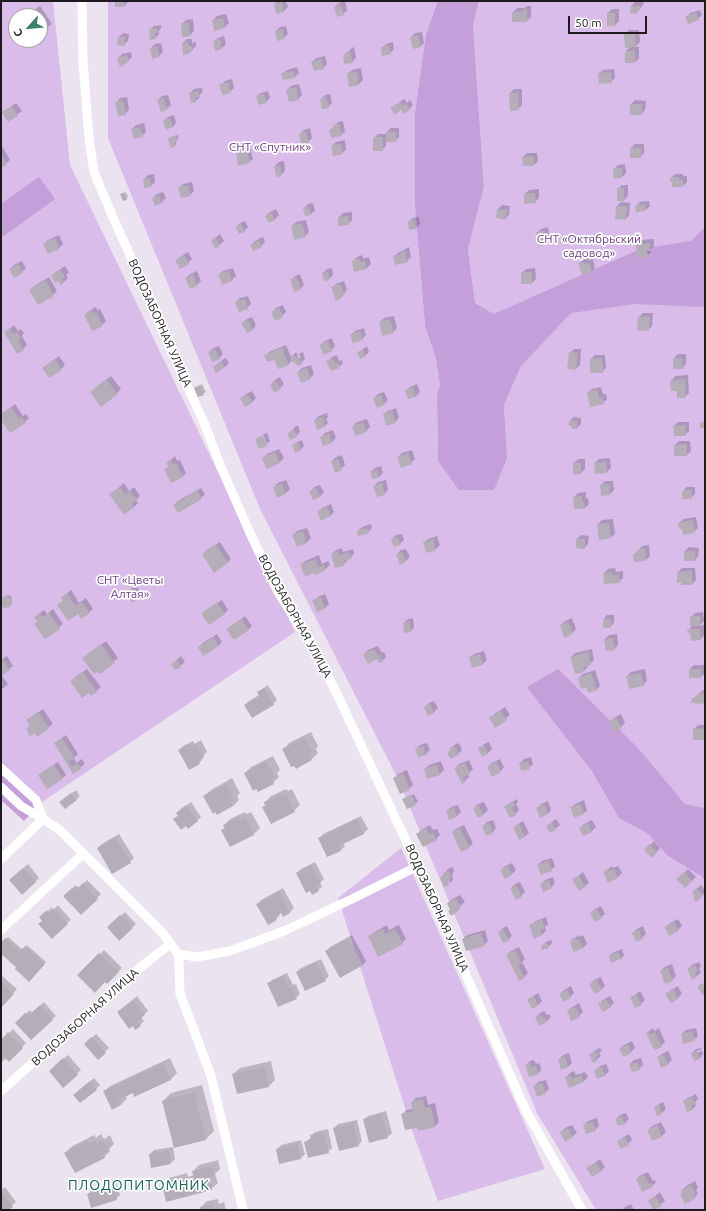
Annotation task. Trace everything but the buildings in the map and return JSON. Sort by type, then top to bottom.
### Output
[{"type":"street","name":"ВОДОЗАБОРНАЯ УЛИЦА","points":[[82,1],[83,62],[88,138],[94,172],[162,330],[205,425],[220,467],[250,533],[278,592],[315,650],[336,692],[418,866],[526,1111],[582,1210]]},
{"type":"street","points":[[1,768],[36,800],[43,819]]},
{"type":"street","points":[[1,787],[21,806],[60,830],[161,931],[178,954],[180,994],[211,1076],[243,1210]]},
{"type":"street","points":[[1,859],[43,819]]},
{"type":"street","points":[[1,930],[83,854]]},
{"type":"street","points":[[178,954],[197,957],[230,951],[284,931],[418,866]]},
{"type":"street","name":"ВОДОЗАБОРНАЯ УЛИЦА","points":[[1,1091],[142,966],[170,944]]},
{"type":"green space","name":"СНТ «Цветы Алтая»","points":[[1,1],[53,1],[70,165],[295,632],[42,802],[1,763]]},
{"type":"green space","name":"СНТ «Спутник»","points":[[108,1],[438,1],[426,34],[415,112],[415,205],[425,326],[436,359],[440,385],[437,393],[438,461],[507,458],[504,405],[521,366],[494,314],[475,303],[468,249],[484,187],[473,25],[479,1],[705,1],[705,808],[685,804],[640,750],[563,732],[591,770],[619,818],[648,834],[668,856],[701,876],[705,881],[705,1210],[596,1210],[537,1113],[398,779],[260,509],[108,138]]},
{"type":"green space","points":[[401,848],[545,1169],[438,1201],[414,1136],[338,898]]},
{"type":"shaded area","points":[[438,1],[479,1],[473,25],[484,187],[468,249],[475,303],[494,314],[640,249],[691,241],[705,227],[705,307],[635,304],[571,313],[521,366],[504,405],[507,458],[494,490],[459,490],[438,461],[437,393],[440,385],[436,359],[425,326],[415,206],[415,112],[426,34]]},
{"type":"shaded area","points":[[39,177],[55,199],[1,238],[1,204]]},
{"type":"shaded area","points":[[558,669],[640,750],[685,804],[705,808],[705,881],[701,876],[668,856],[648,834],[619,818],[591,770],[527,687]]},
{"type":"shaded area","points":[[1,763],[42,802],[24,821],[1,800]]},
{"type":"district","name":"ПЛОДОПИТОМНИК","points":[[139,1185]]},
{"type":"park label","name":"СНТ «Октябрьский садовод»","points":[[589,246]]}]
